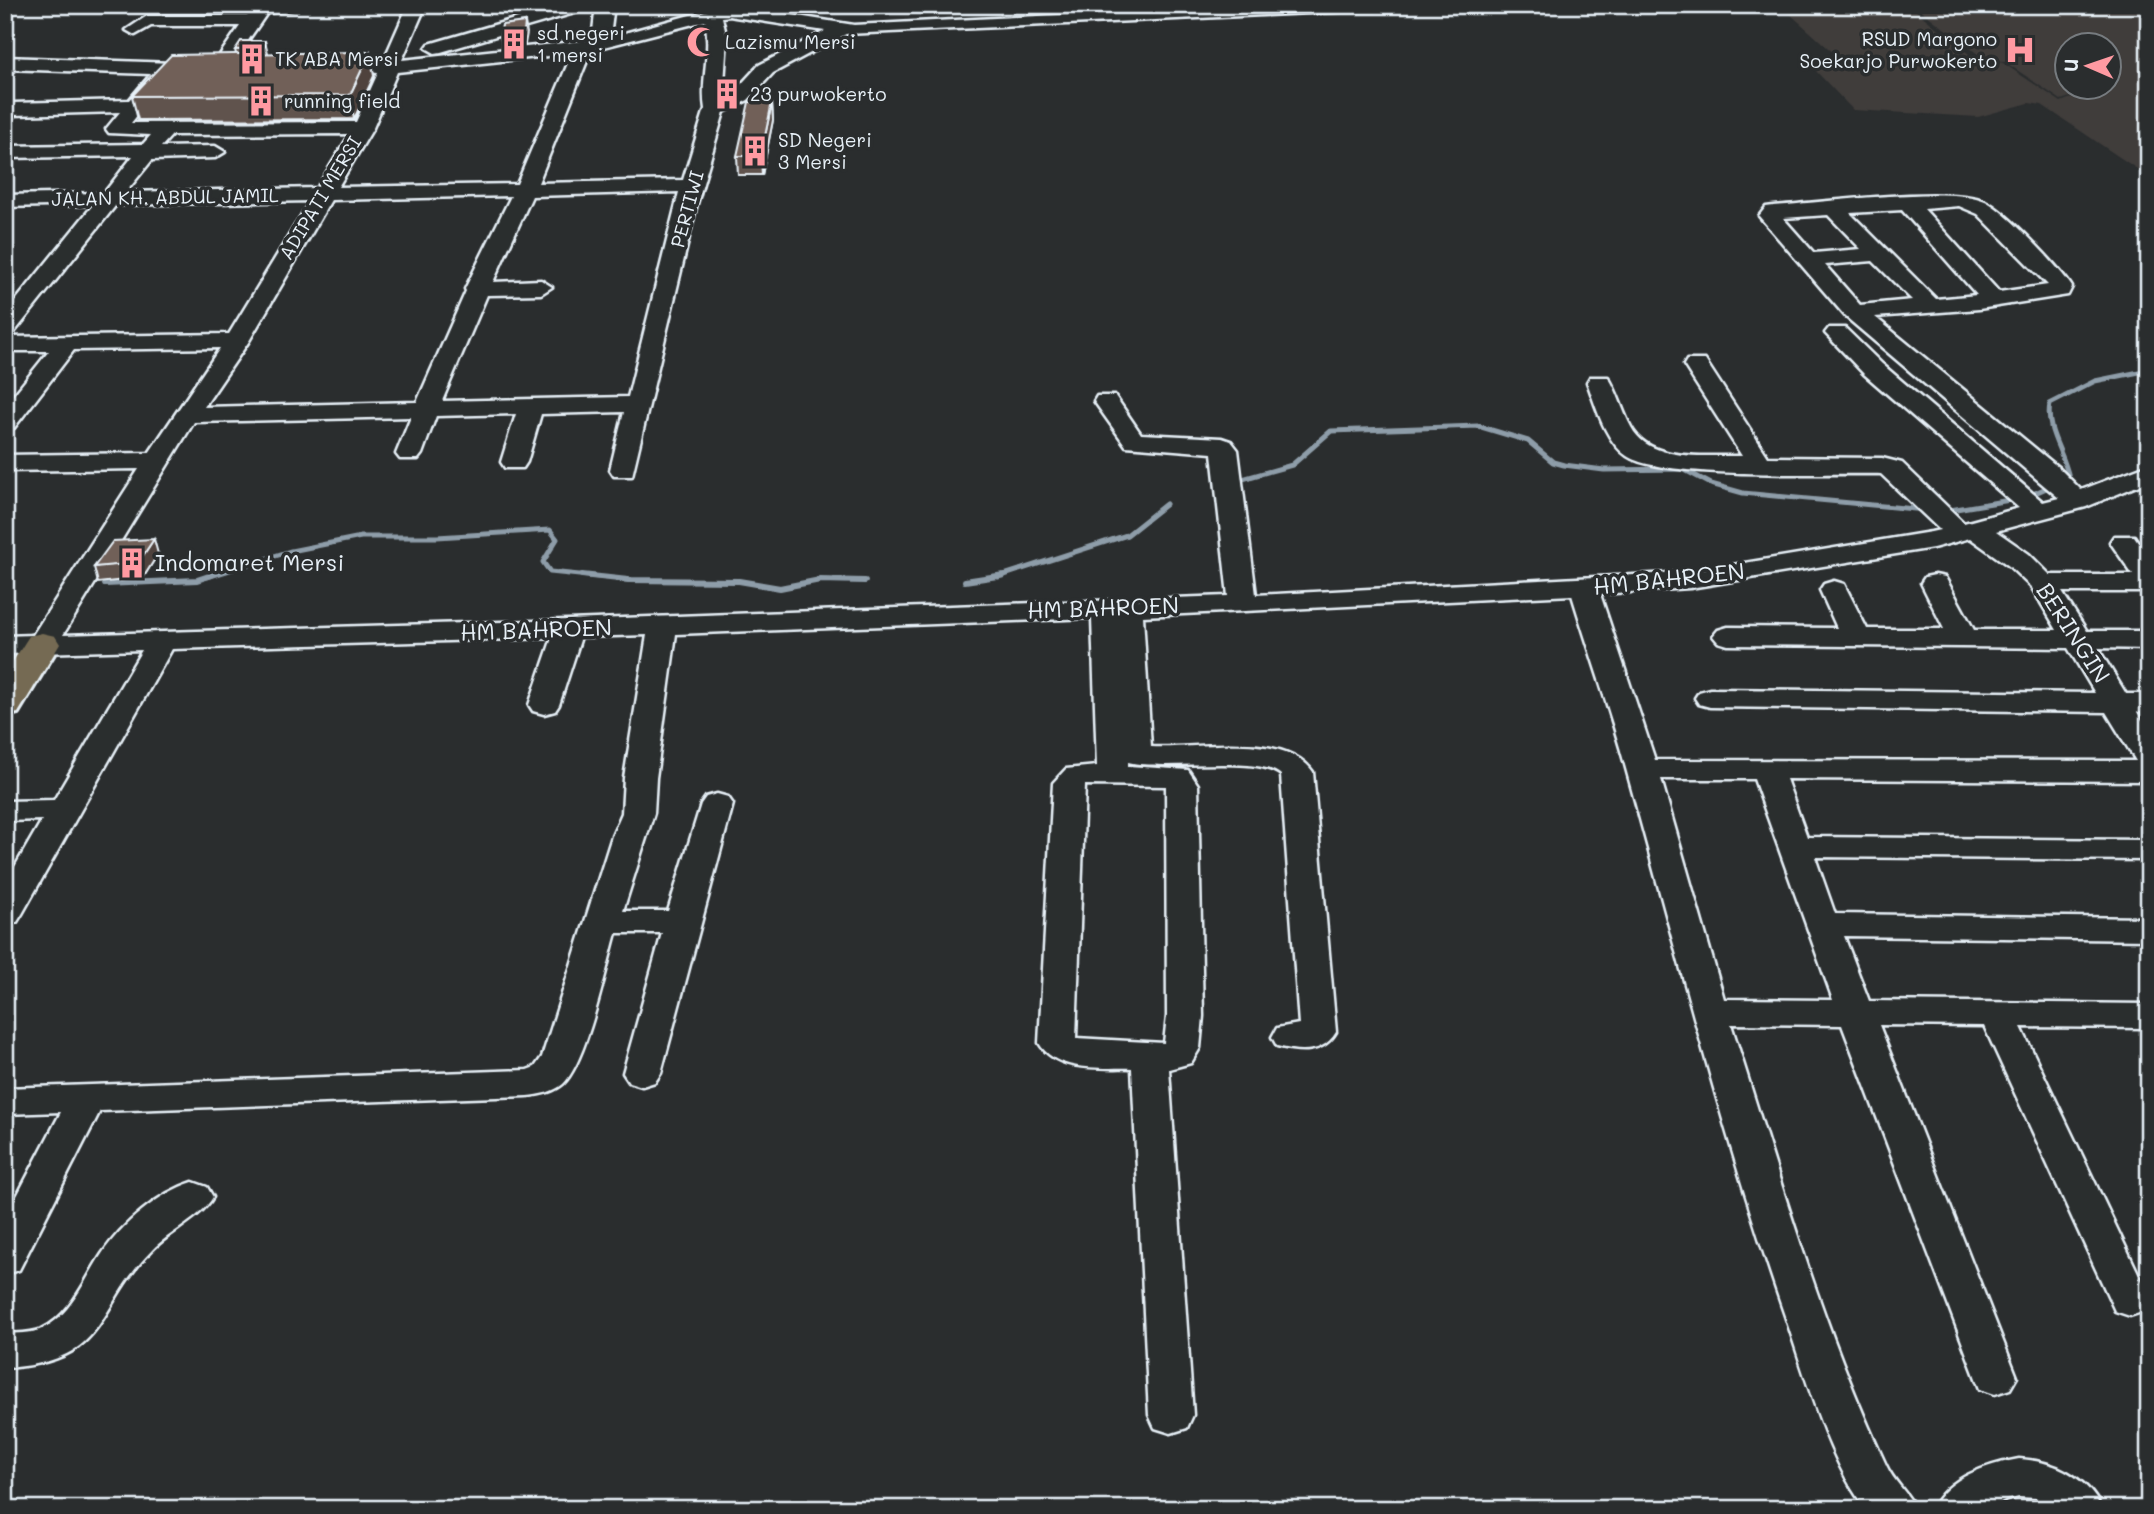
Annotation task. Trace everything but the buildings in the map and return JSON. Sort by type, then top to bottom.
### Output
[{"type":"main road","points":[[5,705],[42,644]]},
{"type":"street","points":[[135,30],[147,21],[262,11],[291,5]]},
{"type":"street","name":"ADIPATI MERSI","points":[[42,644],[157,460],[237,341],[363,128],[417,5]]},
{"type":"street","points":[[389,68],[582,5]]},
{"type":"street","points":[[600,45],[605,5]]},
{"type":"street","points":[[693,5],[717,17]]},
{"type":"street","points":[[986,25],[989,5]]},
{"type":"street","points":[[715,108],[741,96],[766,69],[831,37],[986,25],[1076,13],[1375,5]]},
{"type":"street","points":[[218,71],[262,11]]},
{"type":"street","points":[[350,68],[389,68],[576,52],[717,17],[759,13],[831,37]]},
{"type":"street","name":"PERTIWI","points":[[623,470],[691,186],[715,108],[713,99],[717,17]]},
{"type":"street","points":[[409,454],[424,411],[476,289],[523,189],[576,52]]},
{"type":"street","points":[[5,63],[46,77],[244,70]]},
{"type":"street","points":[[162,73],[116,129],[363,128]]},
{"type":"street","points":[[9,113],[46,77]]},
{"type":"street","points":[[9,113],[134,106]]},
{"type":"street","points":[[5,329],[165,130]]},
{"type":"street","points":[[47,151],[62,135]]},
{"type":"street","points":[[5,152],[215,152]]},
{"type":"street","name":"JALAN KH. ABDUL JAMIL","points":[[8,204],[109,199],[691,186]]},
{"type":"street","points":[[1854,312],[1994,300],[2060,290],[2062,287],[1978,205],[1960,200],[1831,206],[1774,212],[1770,216],[1854,312],[2064,489]]},
{"type":"street","points":[[1908,203],[1994,300]]},
{"type":"street","points":[[1831,206],[1929,305]]},
{"type":"street","points":[[1808,260],[1880,254]]},
{"type":"street","points":[[476,289],[541,287]]},
{"type":"street","points":[[1837,333],[1873,369],[2033,507]]},
{"type":"street","points":[[5,344],[237,341]]},
{"type":"street","points":[[5,423],[67,343]]},
{"type":"street","points":[[1696,365],[1759,463]]},
{"type":"street","name":"BERINGIN","points":[[1599,382],[1625,437],[1635,451],[1646,457],[1882,466],[1893,469],[1926,501],[1961,528],[2019,560],[2043,583],[2149,757]]},
{"type":"street","points":[[1106,401],[1130,438],[1135,441],[1214,436],[1228,457],[1243,604]]},
{"type":"street","points":[[186,415],[639,404]]},
{"type":"street","points":[[514,462],[531,407]]},
{"type":"street","points":[[5,463],[157,460]]},
{"type":"street","name":"HM BAHROEN","points":[[5,645],[568,629],[1584,589],[1690,580],[1912,544],[2033,507],[2064,489],[2149,472]]},
{"type":"street","points":[[2124,542],[2149,579]]},
{"type":"street","points":[[1935,583],[1963,637]]},
{"type":"street","points":[[2043,583],[2149,584]]},
{"type":"street","points":[[1584,589],[1642,769],[1709,1011],[1786,1259],[1838,1404],[1870,1480],[1893,1509]]},
{"type":"street","points":[[1834,590],[1856,637]]},
{"type":"street","points":[[1113,775],[1117,608]]},
{"type":"street","points":[[1117,608],[1131,622],[1135,748],[1139,755],[1249,756],[1289,763],[1297,772],[1318,1032],[1313,1037],[1290,1037]]},
{"type":"street","points":[[5,1101],[86,1101],[527,1083],[547,1079],[555,1072],[561,1057],[628,836],[638,813],[663,625]]},
{"type":"street","points":[[544,705],[565,648],[568,629]]},
{"type":"street","points":[[1728,636],[2149,640]]},
{"type":"street","points":[[5,914],[62,810],[162,640]]},
{"type":"street","points":[[1710,698],[2149,703]]},
{"type":"street","points":[[1766,768],[1822,925],[1858,1013],[1995,1377]]},
{"type":"street","points":[[1642,769],[2149,771]]},
{"type":"street","points":[[1113,775],[1177,777],[1182,785],[1185,1016],[1183,1043],[1178,1054],[1081,1054],[1071,1052],[1057,1043],[1069,783],[1077,776],[1113,775]]},
{"type":"street","points":[[642,1073],[717,804]]},
{"type":"street","points":[[5,811],[62,810]]},
{"type":"street","points":[[1793,847],[2149,850]]},
{"type":"street","points":[[604,922],[682,922]]},
{"type":"street","points":[[1822,925],[2149,929]]},
{"type":"street","points":[[1709,1011],[1997,1015],[2145,1025]]},
{"type":"street","points":[[1997,1015],[2130,1300]]},
{"type":"street","points":[[1150,1056],[1171,1415]]},
{"type":"street","points":[[5,1259],[86,1101]]},
{"type":"street","points":[[5,1351],[54,1343],[66,1335],[86,1312],[123,1255],[147,1228],[193,1196]]},
{"type":"street","points":[[1955,1509],[1985,1486],[2008,1479],[2029,1478],[2061,1489],[2079,1509]]},
{"type":"shaded area","points":[[1780,5],[1909,5],[1969,54],[2003,63],[2052,96],[2052,102],[2122,102],[2122,32],[2052,32],[2052,94],[2005,62],[1979,55],[1914,5],[2149,5],[2149,177],[2042,105],[2029,103],[1978,117],[1853,110],[1813,68],[1847,65]]},
{"type":"waterway","points":[[2026,497],[2069,478],[2052,432],[2050,404],[2095,381],[2149,370]]},
{"type":"waterway","points":[[1239,480],[1292,465],[1331,431],[1478,426],[1528,441],[1553,462],[1564,465],[1604,470],[1683,469],[1711,484],[1743,493],[1926,510]]},
{"type":"waterway","points":[[1944,511],[2016,499]]},
{"type":"waterway","points":[[998,577],[1127,535],[1166,504]]},
{"type":"waterway","points":[[207,577],[291,551],[361,537],[437,537],[550,530],[557,539],[543,562],[550,572],[599,577]]},
{"type":"waterway","points":[[105,584],[197,580],[212,575]]},
{"type":"waterway","points":[[582,575],[628,580],[739,581],[780,588],[820,580],[865,581]]},
{"type":"waterway","points":[[965,581],[1004,575]]},
{"type":"place","name":"Lazismu Mersi","points":[[702,42]]},
{"type":"place","name":"sd negeri 1 mersi","points":[[514,44]]},
{"type":"place","name":"RSUD Margono Soekarjo Purwokerto","points":[[2020,50]]},
{"type":"place","name":"TK ABA Mersi","points":[[252,59]]},
{"type":"place","name":"23 purwokerto","points":[[727,94]]},
{"type":"place","name":"running field","points":[[261,101]]},
{"type":"place","name":"SD Negeri 3 Mersi","points":[[755,151]]},
{"type":"place","name":"Indomaret Mersi","points":[[132,563]]}]
